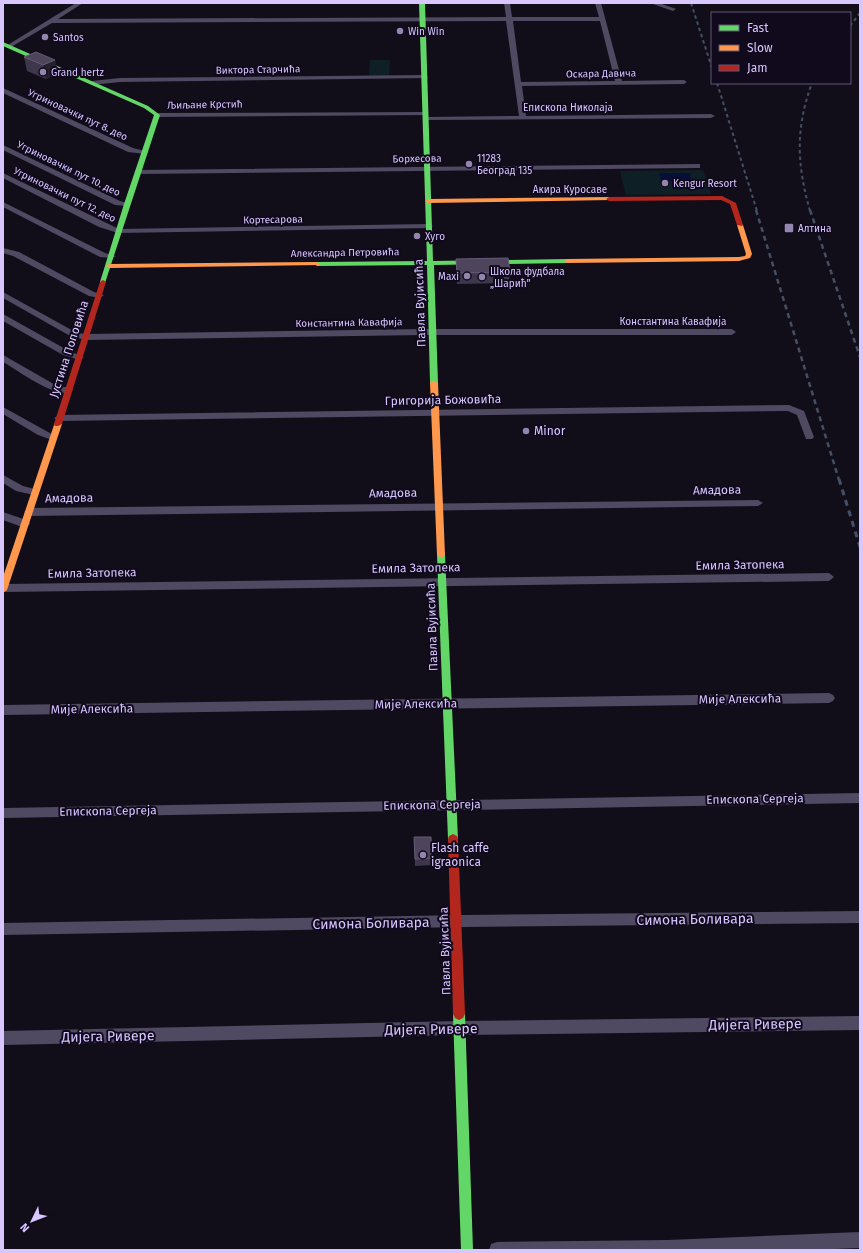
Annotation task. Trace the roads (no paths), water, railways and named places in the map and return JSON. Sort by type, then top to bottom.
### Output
[{"type":"street","points":[[6,45],[51,21],[80,3]]},
{"type":"street","name":"Павла Вујисића","points":[[422,3],[435,412],[456,921],[467,1250]]},
{"type":"street","points":[[507,3],[508,19],[523,117]]},
{"type":"street","points":[[598,3],[619,83]]},
{"type":"street","points":[[652,3],[672,9]]},
{"type":"street","points":[[51,21],[603,19]]},
{"type":"street","name":"Љиљане Крстић","points":[[6,45],[146,107],[157,116],[425,116]]},
{"type":"street","name":"Виктора Старчића","points":[[92,83],[120,80],[425,77]]},
{"type":"street","name":"Оскара Давича","points":[[518,84],[684,82]]},
{"type":"street","name":"Угриновачки пут 8. део","points":[[3,90],[131,150],[145,152]]},
{"type":"street","name":"Јустина Поповића","points":[[3,589],[100,295],[118,231],[157,116]]},
{"type":"street","name":"Епископа Николаја","points":[[425,116],[711,116]]},
{"type":"street","name":"Угриновачки пут 10. део","points":[[3,147],[118,203],[127,204]]},
{"type":"street","name":"Борхесова","points":[[138,172],[697,166]]},
{"type":"street","name":"Угриновачки пут 12. део","points":[[3,175],[118,231]]},
{"type":"street","name":"Акира Куросаве","points":[[428,201],[722,198],[733,203],[749,254],[744,258],[727,259]]},
{"type":"street","points":[[3,204],[103,255],[112,256]]},
{"type":"street","name":"Кортесарова","points":[[118,231],[429,226]]},
{"type":"street","points":[[3,250],[16,254],[92,294],[100,295]]},
{"type":"street","name":"Александра Петровића","points":[[108,266],[727,259]]},
{"type":"street","name":"Константина Кавафија","points":[[3,295],[74,335],[86,337],[433,332],[732,332]]},
{"type":"street","points":[[3,317],[66,353],[80,357]]},
{"type":"street","points":[[3,358],[57,390],[68,390]]},
{"type":"street","name":"Григорија Божовића","points":[[59,418],[789,408],[801,413],[809,437]]},
{"type":"street","points":[[3,410],[40,433],[52,437]]},
{"type":"street","points":[[3,478],[20,489],[34,492]]},
{"type":"street","name":"Амадова","points":[[28,512],[758,503]]},
{"type":"street","points":[[3,516],[25,524]]},
{"type":"street","name":"Емила Затопека","points":[[3,589],[442,581],[829,578]]},
{"type":"street","name":"Мије Алексића","points":[[3,710],[829,698]]},
{"type":"street","name":"Епископа Сергеја","points":[[3,813],[860,798]]},
{"type":"street","name":"Симона Боливара","points":[[3,929],[456,921],[859,917]]},
{"type":"street","name":"Дијега Ривере","points":[[3,1038],[460,1028],[860,1023]]},
{"type":"street","points":[[497,1250],[668,1248],[860,1240]]},
{"type":"railway","points":[[691,3],[711,65]]},
{"type":"railway","points":[[851,25],[860,13]]},
{"type":"railway","points":[[717,84],[757,211]]},
{"type":"railway","points":[[810,211],[802,178],[800,162],[800,132],[806,100],[812,84]]},
{"type":"railway","points":[[756,210],[839,480]]},
{"type":"railway","points":[[810,210],[860,357]]},
{"type":"railway","points":[[839,479],[860,547]]},
{"type":"place","name":"Win Win","points":[[400,31]]},
{"type":"place","name":"Santos","points":[[45,37]]},
{"type":"place","name":"Grand hertz","points":[[43,72]]},
{"type":"place","name":"11283 Београд 135","points":[[469,164]]},
{"type":"place","name":"Kengur Resort","points":[[665,183]]},
{"type":"place","name":"Алтина","points":[[789,228]]},
{"type":"place","name":"Хуго","points":[[417,236]]},
{"type":"place","name":"Maxi","points":[[467,276]]},
{"type":"place","name":"Школа фудбала „Шарић”","points":[[482,277]]},
{"type":"place","name":"Minor","points":[[526,431]]},
{"type":"place","name":"Flash caffe igraonica","points":[[423,855]]}]
